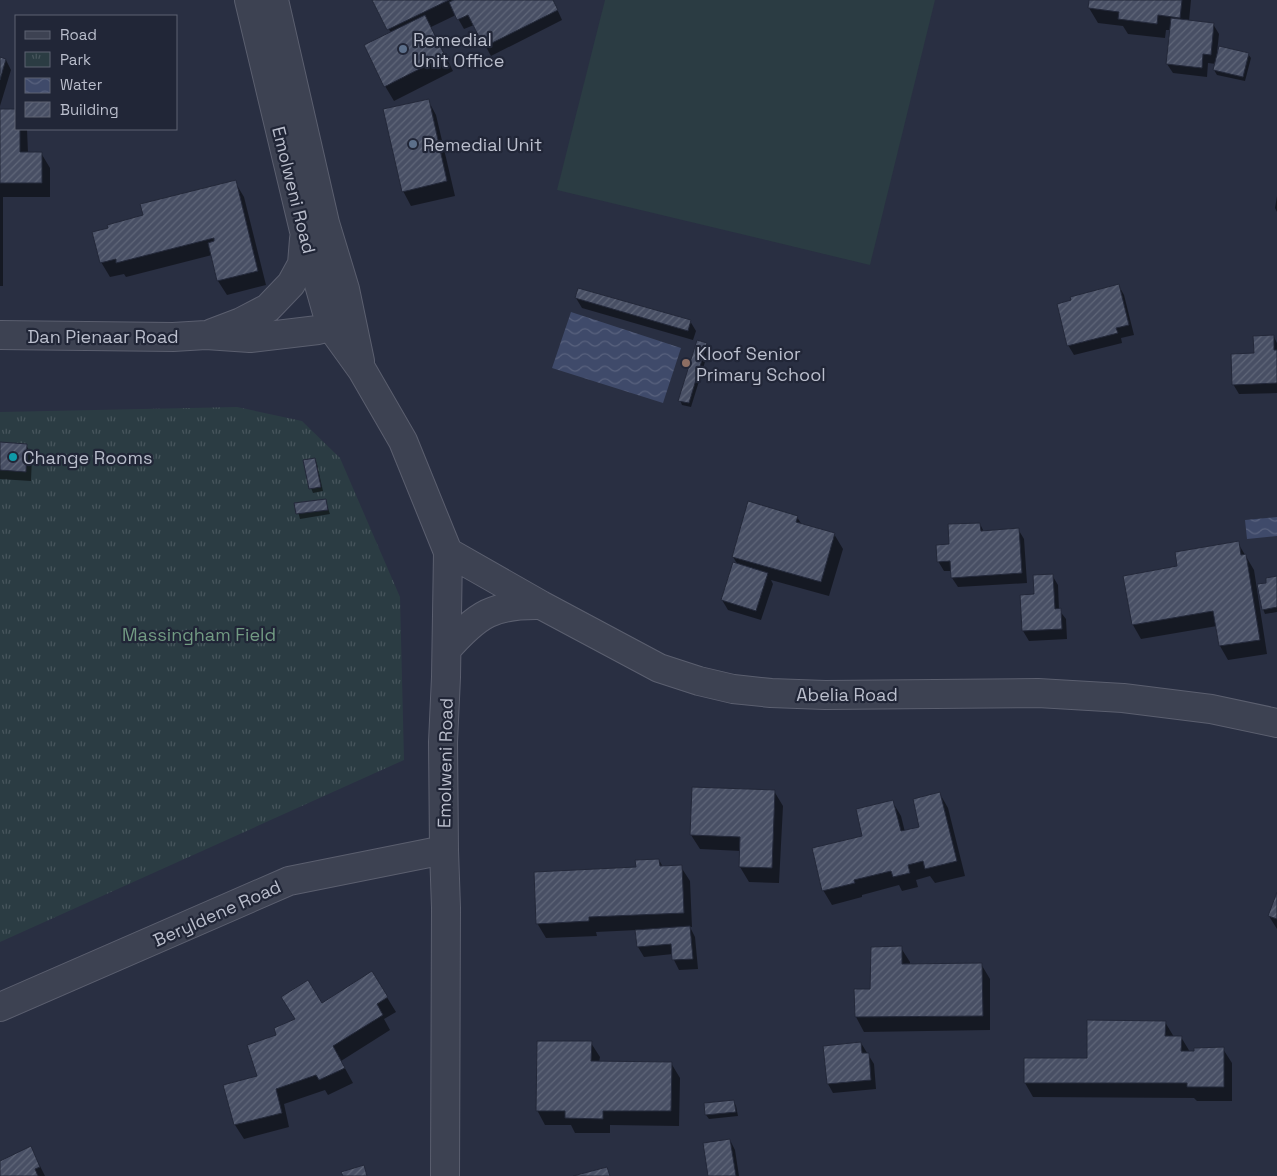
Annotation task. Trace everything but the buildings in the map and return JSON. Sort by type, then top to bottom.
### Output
[{"type":"street","name":"Emolweni Road","points":[[249,0],[304,235],[362,370],[403,441],[448,552],[443,742],[446,908],[445,1176]]},
{"type":"street","name":"Emolweni Road","points":[[274,0],[325,223],[345,289],[342,324]]},
{"type":"street","name":"Dan Pienaar Road","points":[[206,335],[241,322],[268,308],[291,284],[302,264],[304,235]]},
{"type":"street","name":"Dan Pienaar Road","points":[[0,335],[173,337],[206,335],[250,338],[318,330],[342,324]]},
{"type":"street","name":"Abelia Road","points":[[448,552],[541,605],[659,668],[699,682],[733,689],[771,693],[825,695],[1038,693],[1123,698],[1211,709],[1277,724]]},
{"type":"street","points":[[446,649],[470,625],[499,608],[541,605]]},
{"type":"street","name":"Beryldene Road","points":[[0,1007],[289,881],[444,850]]},
{"type":"green space","points":[[605,0],[935,0],[870,265],[557,190]]},
{"type":"green space","name":"Massingham Field","points":[[237,407],[302,421],[340,458],[400,597],[404,760],[0,942],[0,412]]},
{"type":"water","points":[[571,312],[681,348],[663,403],[552,368]]},
{"type":"water","points":[[1277,517],[1277,536],[1247,539],[1245,520]]},
{"type":"place","name":"Remedial Unit Office","points":[[403,49]]},
{"type":"place","name":"Remedial Unit","points":[[413,144]]},
{"type":"place","name":"Kloof Senior Primary School","points":[[686,363]]},
{"type":"place","name":"Change Rooms","points":[[13,457]]}]
